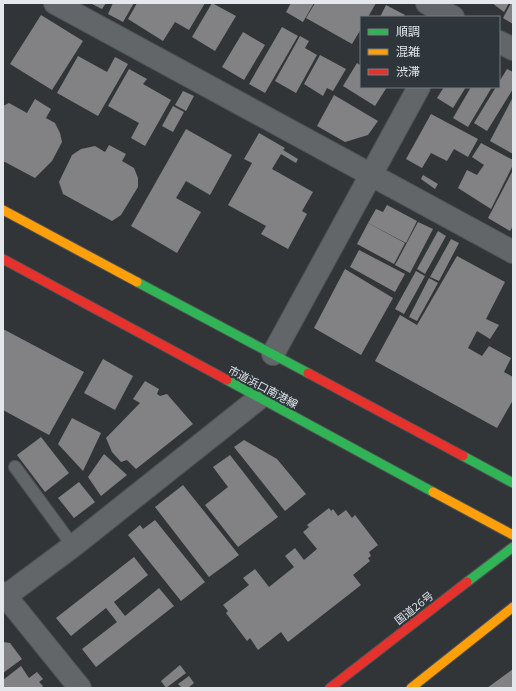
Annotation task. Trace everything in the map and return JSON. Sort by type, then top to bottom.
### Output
[{"type":"main road","points":[[3,210],[513,483]]},
{"type":"main road","name":"市道浜口南港線","points":[[3,259],[258,399],[513,535]]},
{"type":"main road","name":"国道26号","points":[[330,688],[513,547]]},
{"type":"main road","points":[[412,688],[513,607]]},
{"type":"street","points":[[55,3],[513,252]]},
{"type":"street","points":[[427,3],[451,16]]},
{"type":"street","points":[[458,16],[464,3]]},
{"type":"street","points":[[500,43],[513,50]]},
{"type":"street","points":[[273,354],[418,88]]},
{"type":"street","points":[[80,688],[4,595],[73,546],[258,399]]},
{"type":"lane","points":[[15,467],[73,546]]},
{"type":"building","points":[[90,3],[106,3],[102,9]]},
{"type":"building","points":[[113,3],[134,3],[123,22],[108,14]]},
{"type":"building","points":[[137,3],[205,3],[189,30],[175,22],[163,41],[128,19]]},
{"type":"building","points":[[212,3],[236,16],[215,51],[192,37]]},
{"type":"building","points":[[291,3],[314,3],[303,22],[286,12]]},
{"type":"building","points":[[315,3],[376,3],[369,16],[360,16],[360,31],[352,44],[306,18]]},
{"type":"building","points":[[492,3],[509,3],[504,12]]},
{"type":"building","points":[[511,3],[513,3],[513,24],[503,18]]},
{"type":"building","points":[[386,5],[405,15],[404,16],[380,16]]},
{"type":"building","points":[[41,15],[83,41],[52,90],[10,64]]},
{"type":"building","points":[[282,27],[298,36],[265,93],[249,84]]},
{"type":"building","points":[[243,32],[265,45],[244,80],[222,67]]},
{"type":"building","points":[[300,36],[309,41],[305,48],[317,55],[296,93],[275,81]]},
{"type":"building","points":[[320,55],[346,69],[333,91],[327,88],[323,96],[304,84]]},
{"type":"building","points":[[78,56],[107,72],[115,57],[128,64],[98,116],[57,93]]},
{"type":"building","points":[[357,63],[360,65],[360,88],[386,88],[375,106],[343,86]]},
{"type":"building","points":[[129,69],[147,79],[143,84],[171,100],[145,146],[131,138],[139,123],[108,106]]},
{"type":"building","points":[[507,69],[513,72],[513,89],[487,131],[474,123],[495,88],[500,88],[500,80]]},
{"type":"building","points":[[443,88],[465,88],[453,108],[437,98]]},
{"type":"building","points":[[470,88],[491,88],[468,127],[453,118]]},
{"type":"building","points":[[183,91],[194,96],[186,111],[175,105]]},
{"type":"building","points":[[334,95],[378,121],[368,135],[345,142],[317,126]]},
{"type":"building","points":[[513,97],[513,154],[490,141]]},
{"type":"building","points":[[35,99],[51,109],[46,118],[55,123],[60,133],[62,142],[52,161],[35,178],[3,161],[3,106],[9,103],[27,113]]},
{"type":"building","points":[[173,106],[184,112],[173,132],[162,126]]},
{"type":"building","points":[[431,114],[478,139],[468,157],[454,149],[447,161],[431,153],[422,168],[406,159]]},
{"type":"building","points":[[186,129],[232,155],[210,195],[186,181],[176,198],[201,212],[177,253],[131,226]]},
{"type":"building","points":[[259,133],[285,148],[283,150],[298,159],[296,163],[281,154],[272,169],[313,192],[302,211],[307,214],[288,249],[261,234],[266,226],[228,205],[252,163],[244,159]]},
{"type":"building","points":[[481,143],[513,160],[513,165],[491,209],[458,188],[467,170],[477,175],[484,165],[472,157]]},
{"type":"building","points":[[109,145],[126,154],[122,161],[134,168],[138,178],[138,187],[121,215],[112,221],[63,194],[59,182],[72,155],[81,149],[95,146],[105,152]]},
{"type":"building","points":[[513,170],[513,226],[510,231],[488,218]]},
{"type":"building","points":[[423,175],[438,184],[435,189],[421,179]]},
{"type":"building","points":[[387,205],[417,221],[406,243],[368,223],[376,209],[383,212]]},
{"type":"building","points":[[418,222],[433,229],[410,273],[395,265]]},
{"type":"building","points":[[368,223],[405,243],[394,264],[357,244]]},
{"type":"building","points":[[438,231],[446,236],[425,274],[417,269]]},
{"type":"building","points":[[451,239],[459,243],[439,281],[430,277]]},
{"type":"building","points":[[359,250],[405,274],[395,292],[350,267]]},
{"type":"building","points":[[457,256],[505,282],[486,319],[499,325],[490,339],[477,331],[468,348],[482,356],[489,346],[511,358],[504,372],[513,377],[513,400],[497,428],[375,361],[400,315],[417,325]]},
{"type":"building","points":[[345,269],[393,298],[361,355],[314,328]]},
{"type":"building","points":[[416,271],[425,276],[404,314],[395,309]]},
{"type":"building","points":[[429,278],[438,283],[417,321],[409,317]]},
{"type":"building","points":[[3,329],[84,372],[49,435],[3,410]]},
{"type":"building","points":[[103,359],[133,376],[115,410],[84,393]]},
{"type":"building","points":[[145,381],[159,389],[157,394],[160,396],[167,394],[193,424],[136,469],[127,460],[121,462],[112,452],[106,438],[140,403],[133,399]]},
{"type":"building","points":[[72,418],[101,433],[83,471],[58,444]]},
{"type":"building","points":[[41,437],[69,473],[45,492],[17,455]]},
{"type":"building","points":[[244,440],[277,459],[306,494],[285,511],[234,447]]},
{"type":"building","points":[[104,454],[127,475],[101,496],[88,477]]},
{"type":"building","points":[[230,455],[278,517],[238,547],[205,505],[228,487],[213,467]]},
{"type":"building","points":[[79,482],[95,502],[74,518],[58,498]]},
{"type":"building","points":[[183,485],[239,555],[209,577],[155,507]]},
{"type":"building","points":[[329,508],[331,511],[333,509],[338,516],[346,510],[352,518],[355,515],[378,545],[369,552],[371,556],[368,558],[370,561],[353,575],[361,585],[288,642],[281,632],[258,650],[250,638],[247,641],[226,613],[228,611],[223,605],[249,585],[243,578],[255,569],[269,587],[294,567],[285,556],[295,548],[304,560],[317,549],[303,532],[309,527],[307,525]]},
{"type":"building","points":[[155,520],[205,582],[181,601],[128,535],[140,525],[143,529]]},
{"type":"building","points":[[134,557],[148,575],[114,602],[125,616],[159,588],[174,606],[96,667],[82,649],[117,622],[106,608],[71,636],[56,618]]},
{"type":"building","points":[[3,642],[10,643],[22,659],[3,673]]},
{"type":"building","points":[[180,665],[186,673],[166,688],[161,681]]},
{"type":"building","points":[[21,666],[29,678],[37,672],[43,679],[39,682],[43,686],[41,688],[3,688],[3,680]]},
{"type":"building","points":[[513,669],[513,688],[487,688]]},
{"type":"building","points":[[189,676],[194,683],[188,688],[182,688],[178,684]]},
{"type":"traffic: fast","points":[[137,282],[308,373]]},
{"type":"traffic: fast","points":[[227,380],[433,492]]},
{"type":"traffic: fast","points":[[463,456],[513,483]]},
{"type":"traffic: fast","points":[[467,582],[513,547]]},
{"type":"traffic: slow","points":[[3,210],[137,282]]},
{"type":"traffic: slow","points":[[433,492],[513,535]]},
{"type":"traffic: slow","points":[[411,688],[513,607]]},
{"type":"traffic: jam","points":[[3,259],[227,380]]},
{"type":"traffic: jam","points":[[308,373],[463,456]]},
{"type":"traffic: jam","points":[[330,688],[467,582]]}]
